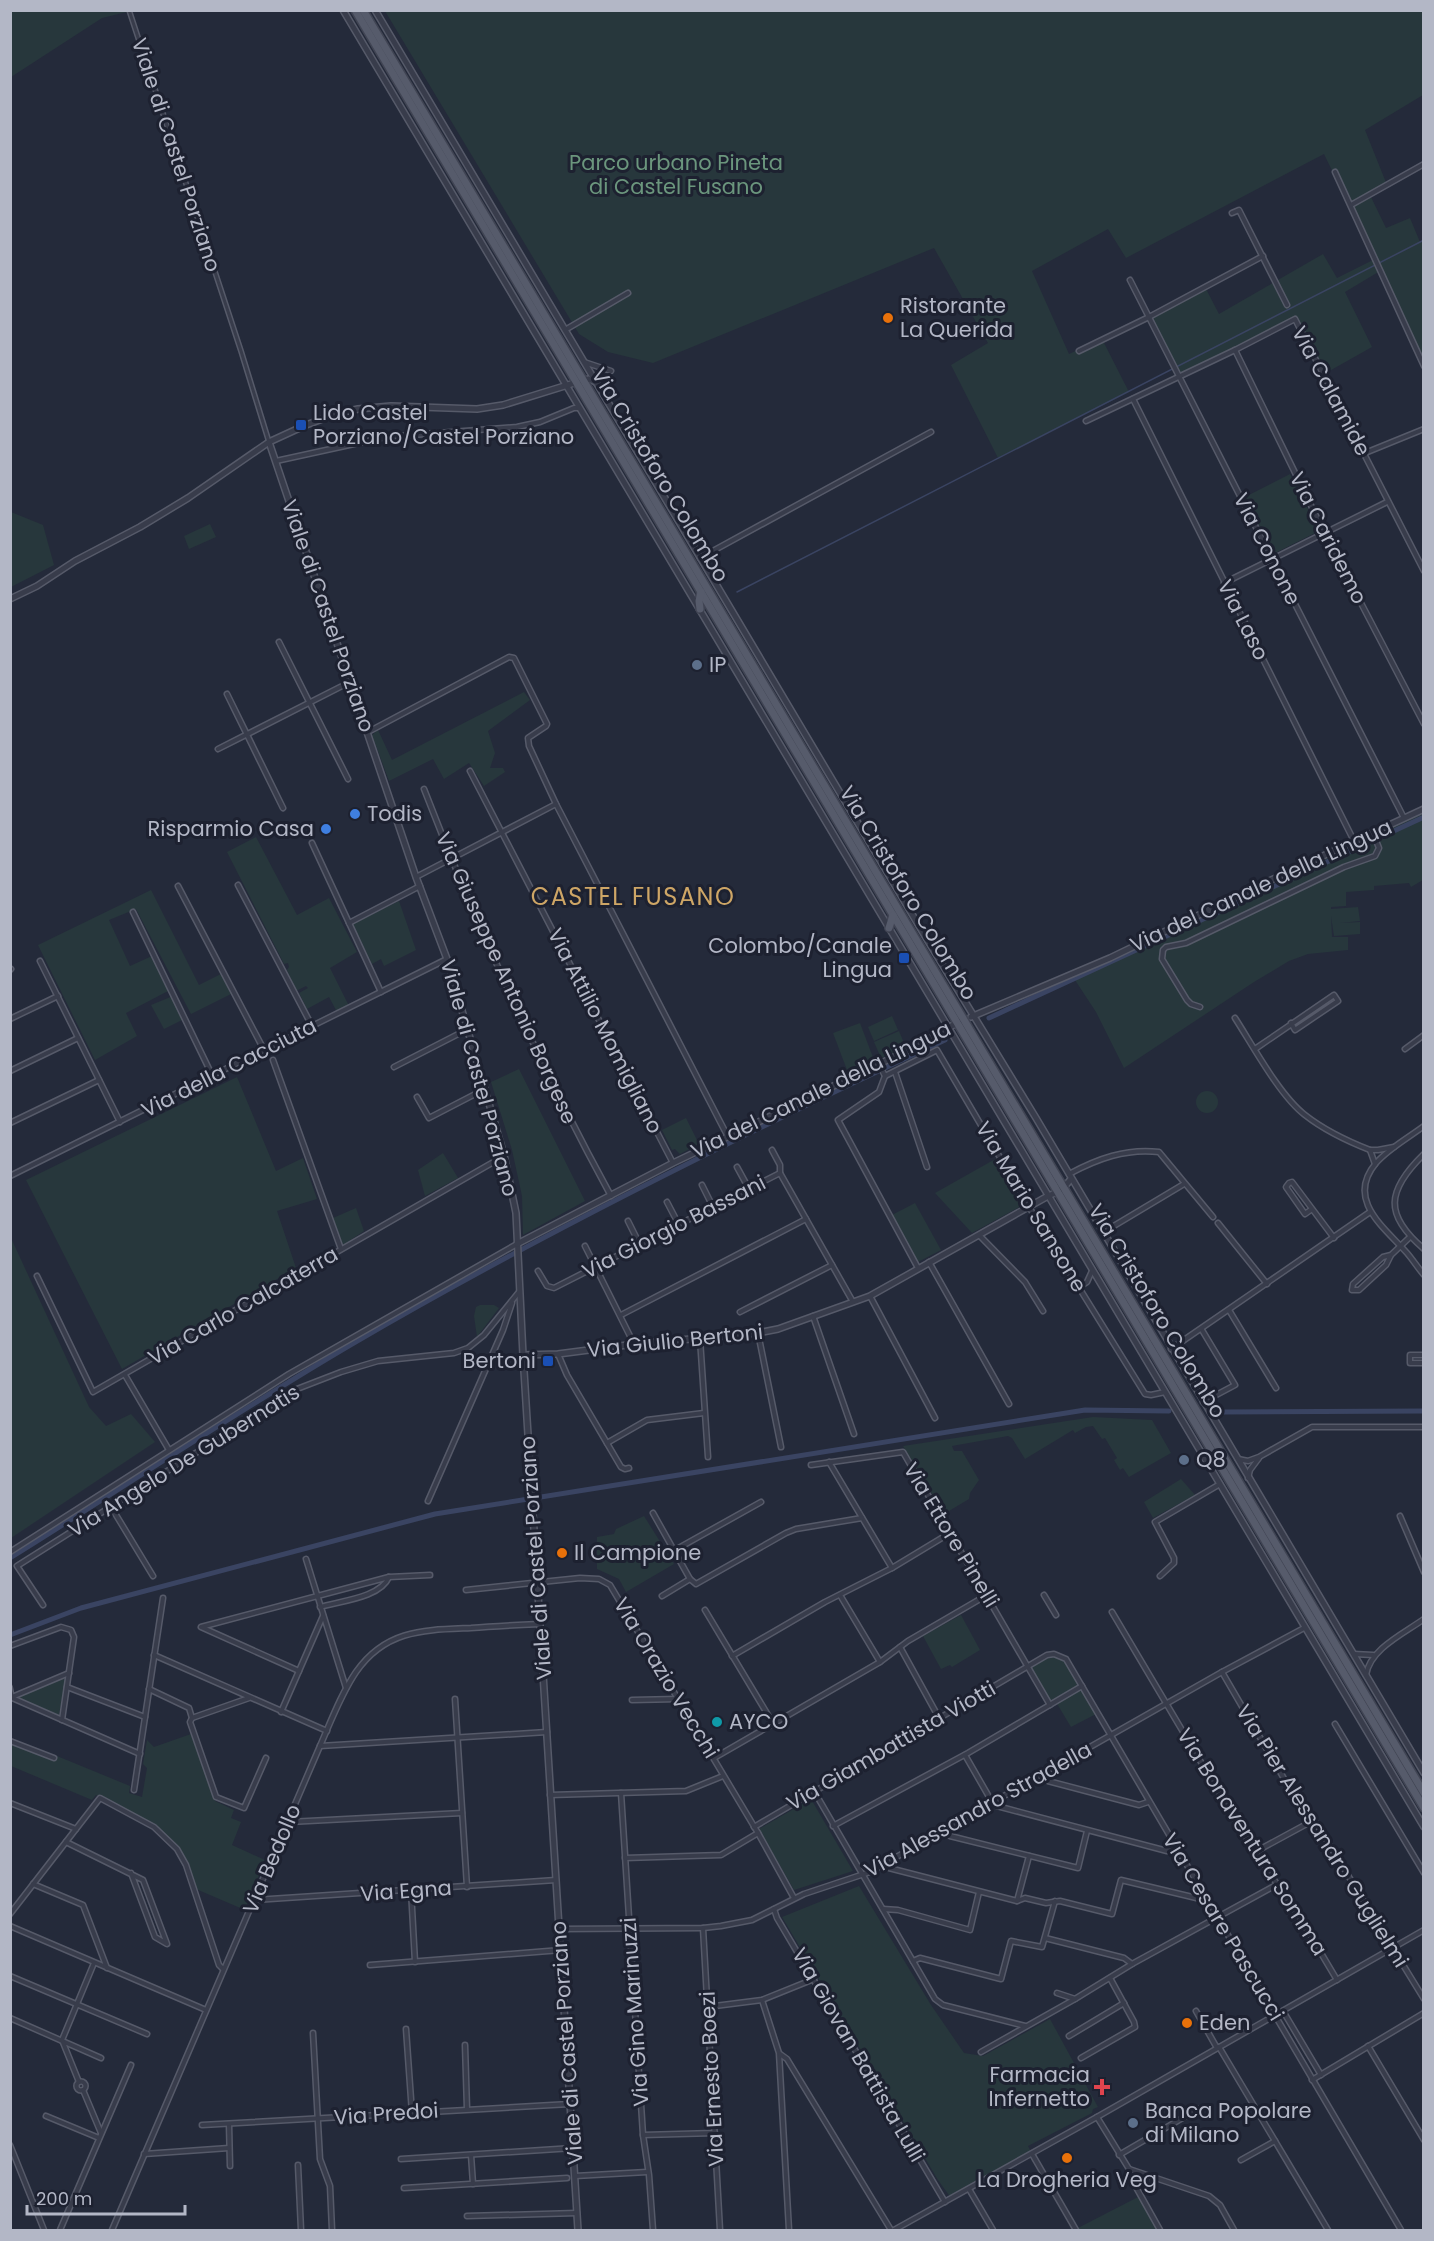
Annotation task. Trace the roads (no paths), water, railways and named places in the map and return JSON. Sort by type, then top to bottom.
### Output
[{"type":"main road","name":"Via Cristoforo Colombo","points":[[355,10],[574,382],[893,915],[1032,1133],[1061,1190],[1172,1384],[1424,1808]]},
{"type":"main road","name":"Via Cristoforo Colombo","points":[[363,10],[657,502],[1061,1190],[1424,1793]]},
{"type":"main road","points":[[700,609],[701,592]]},
{"type":"main road","points":[[889,928],[893,915]]},
{"type":"street","name":"Viale di Castel Porziano","points":[[129,10],[269,441],[416,876],[447,959],[504,1155],[516,1213],[519,1292],[578,2230]]},
{"type":"street","name":"Via Cristoforo Colombo","points":[[344,10],[1172,1402],[1304,1629],[1424,1827]]},
{"type":"street","name":"Via Cristoforo Colombo","points":[[375,10],[1424,1773]]},
{"type":"street","points":[[1351,205],[1424,164]]},
{"type":"street","points":[[1335,172],[1424,366]]},
{"type":"street","points":[[1232,213],[1239,210],[1287,305]]},
{"type":"street","points":[[488,253],[500,255]]},
{"type":"street","points":[[1079,351],[1149,317],[1263,256]]},
{"type":"street","name":"Via Conone","points":[[1130,280],[1404,818]]},
{"type":"street","points":[[565,330],[628,293]]},
{"type":"street","name":"Via Calamide","points":[[1086,421],[1235,351],[1295,319],[1424,571]]},
{"type":"street","name":"Via Caridemo","points":[[1235,351],[1324,532],[1424,724]]},
{"type":"street","points":[[584,362],[611,371]]},
{"type":"street","points":[[10,599],[37,586],[75,561],[140,527],[188,498],[269,441],[336,414],[358,409],[392,406],[477,409],[503,405],[574,382],[589,379],[596,382]]},
{"type":"street","name":"Via Laso","points":[[1133,399],[1354,841]]},
{"type":"street","points":[[276,461],[386,437],[518,428],[579,408]]},
{"type":"street","points":[[1365,453],[1424,429]]},
{"type":"street","points":[[700,558],[931,432]]},
{"type":"street","points":[[657,502],[660,490]]},
{"type":"street","points":[[1224,583],[1388,502]]},
{"type":"street","points":[[279,642],[348,779]]},
{"type":"street","points":[[368,732],[508,657],[513,657],[547,724],[530,735],[528,741],[556,804],[728,1137]]},
{"type":"street","points":[[218,749],[350,682]]},
{"type":"street","points":[[227,694],[283,807]]},
{"type":"street","name":"Via Attilio Momigliano","points":[[470,771],[673,1163]]},
{"type":"street","name":"Via Giuseppe Antonio Borgese","points":[[424,789],[514,1006],[561,1104],[611,1196]]},
{"type":"street","points":[[416,876],[556,804]]},
{"type":"street","name":"Via del Canale della Lingua","points":[[517,1246],[673,1163],[923,1043],[961,1021],[1110,958],[1354,841],[1374,835],[1424,809]]},
{"type":"street","points":[[1200,1006],[1191,1004],[1187,1000],[1162,959],[1163,950],[1166,947],[1186,943],[1344,867],[1375,856],[1379,851],[1374,835]]},
{"type":"street","points":[[312,843],[381,992]]},
{"type":"street","points":[[238,885],[312,1026]]},
{"type":"street","points":[[178,886],[264,1050]]},
{"type":"street","points":[[349,923],[420,886]]},
{"type":"street","points":[[133,912],[212,1075]]},
{"type":"street","name":"Via della Cacciuta","points":[[10,1176],[447,959]]},
{"type":"street","points":[[40,961],[120,1122]]},
{"type":"street","points":[[1255,1049],[1291,1023],[1334,995],[1338,1001],[1295,1030],[1291,1023]]},
{"type":"street","points":[[10,1019],[58,996]]},
{"type":"street","points":[[1235,1018],[1277,1084],[1303,1114],[1331,1132],[1370,1150],[1397,1146]]},
{"type":"street","points":[[394,1067],[468,1029]]},
{"type":"street","points":[[1405,1049],[1421,1036],[1424,1045]]},
{"type":"street","points":[[10,1071],[78,1038]]},
{"type":"street","name":"Via Mario Sansone","points":[[885,1076],[938,1050],[1029,1207],[1145,1394],[1165,1392]]},
{"type":"street","points":[[273,1060],[341,1249]]},
{"type":"street","points":[[880,1064],[885,1076],[879,1092],[838,1120],[918,1268]]},
{"type":"street","points":[[895,1072],[927,1167]]},
{"type":"street","points":[[10,1123],[99,1080]]},
{"type":"street","points":[[417,1097],[429,1118],[485,1089]]},
{"type":"street","points":[[1032,1133],[1036,1118]]},
{"type":"street","points":[[1424,1126],[1375,1164],[1366,1188],[1370,1212],[1377,1223],[1424,1275]]},
{"type":"street","points":[[772,1149],[780,1165],[780,1173]]},
{"type":"street","points":[[1370,1150],[1375,1164]]},
{"type":"street","points":[[1061,1190],[1069,1177],[1106,1157],[1159,1152],[1213,1217]]},
{"type":"street","points":[[1424,1154],[1404,1179],[1395,1203],[1397,1220],[1410,1237],[1424,1249]]},
{"type":"street","name":"Via Carlo Calcaterra","points":[[37,1276],[93,1392],[504,1155]]},
{"type":"street","points":[[737,1167],[748,1189]]},
{"type":"street","name":"Via Giorgio Bassani","points":[[538,1271],[547,1286],[554,1288],[780,1173],[853,1302]]},
{"type":"street","points":[[1312,1209],[1305,1214],[1286,1187],[1289,1183],[1292,1182],[1334,1238]]},
{"type":"street","points":[[1107,1230],[1184,1184]]},
{"type":"street","points":[[702,1185],[713,1207]]},
{"type":"street","name":"Via Giulio Bertoni","points":[[523,1355],[558,1354],[635,1344],[758,1334],[870,1296],[978,1234],[1061,1190]]},
{"type":"street","points":[[667,1203],[679,1225]]},
{"type":"street","points":[[1171,1349],[1202,1330],[1370,1212]]},
{"type":"street","points":[[621,1315],[806,1219]]},
{"type":"street","points":[[628,1221],[640,1245]]},
{"type":"street","points":[[1218,1223],[1267,1284]]},
{"type":"street","points":[[978,1234],[1025,1282],[1043,1311]]},
{"type":"street","points":[[1390,1255],[1386,1265],[1359,1290],[1352,1290],[1353,1284],[1410,1237]]},
{"type":"street","points":[[10,1552],[289,1374],[517,1246]]},
{"type":"street","points":[[585,1246],[635,1344]]},
{"type":"street","points":[[929,1262],[1010,1404]]},
{"type":"street","points":[[740,1312],[832,1264]]},
{"type":"street","points":[[1079,1287],[1087,1282],[1092,1270]]},
{"type":"street","name":"Via Angelo De Gubernatis","points":[[43,1605],[17,1566],[110,1505],[297,1389],[378,1361],[454,1353],[468,1348],[484,1335],[519,1292]]},
{"type":"street","points":[[870,1296],[935,1418]]},
{"type":"street","points":[[428,1502],[513,1302]]},
{"type":"street","points":[[1229,1310],[1276,1388]]},
{"type":"street","points":[[813,1316],[854,1434]]},
{"type":"street","points":[[1202,1330],[1235,1385],[1203,1402]]},
{"type":"street","points":[[758,1334],[781,1447]]},
{"type":"street","points":[[700,1339],[708,1456]]},
{"type":"street","points":[[558,1354],[567,1375],[622,1468],[629,1468]]},
{"type":"street","points":[[1424,1355],[1410,1355],[1410,1364],[1424,1363]]},
{"type":"street","points":[[125,1375],[169,1450]]},
{"type":"street","name":"Via Cristoforo Colombo","points":[[1172,1384],[1172,1402]]},
{"type":"street","points":[[607,1443],[647,1420],[705,1413]]},
{"type":"street","points":[[1236,1458],[1248,1461],[1259,1457],[1312,1427],[1424,1427]]},
{"type":"street","name":"Via Ettore Pinelli","points":[[811,1465],[903,1452],[1050,1705]]},
{"type":"street","points":[[1248,1479],[1250,1470],[1259,1457]]},
{"type":"street","points":[[829,1462],[892,1568]]},
{"type":"street","points":[[1160,1576],[1174,1563],[1174,1558],[1155,1522],[1220,1484]]},
{"type":"street","points":[[675,1550],[761,1502]]},
{"type":"street","points":[[110,1505],[153,1576]]},
{"type":"street","points":[[653,1512],[690,1579],[693,1583],[698,1584],[796,1529],[862,1518]]},
{"type":"street","points":[[1400,1516],[1424,1572]]},
{"type":"street","points":[[732,1656],[892,1568],[950,1533]]},
{"type":"street","points":[[306,1559],[346,1688]]},
{"type":"street","points":[[299,1671],[201,1626],[389,1576],[430,1575]]},
{"type":"street","points":[[320,1607],[378,1592],[386,1585],[389,1576]]},
{"type":"street","name":"Via Orazio Vecchi","points":[[466,1590],[584,1578],[602,1580],[609,1584],[621,1600],[794,1898]]},
{"type":"street","points":[[662,1596],[690,1579]]},
{"type":"street","points":[[840,1595],[880,1662]]},
{"type":"street","points":[[714,1758],[880,1662],[900,1647],[987,1595]]},
{"type":"street","points":[[1044,1595],[1056,1615]]},
{"type":"street","points":[[134,1790],[163,1598]]},
{"type":"street","points":[[705,1610],[774,1725]]},
{"type":"street","name":"Via Bonaventura Somma","points":[[1112,1612],[1255,1852],[1278,1884],[1337,1980]]},
{"type":"street","points":[[281,1712],[323,1616]]},
{"type":"street","points":[[1365,1676],[1367,1666],[1374,1655],[1424,1619]]},
{"type":"street","name":"Via Bedollo","points":[[112,2230],[320,1746],[346,1688],[357,1670],[387,1643],[419,1630],[540,1624]]},
{"type":"street","points":[[10,1646],[50,1630],[61,1627],[70,1629],[74,1636],[62,1720]]},
{"type":"street","name":"Via Alessandro Stradella","points":[[559,1929],[703,1928],[752,1920],[794,1898],[863,1875],[1222,1672],[1304,1629]]},
{"type":"street","points":[[900,1647],[939,1718]]},
{"type":"street","name":"Via Cesare Pascucci","points":[[1028,1666],[1047,1655],[1054,1654],[1066,1659],[1401,2230]]},
{"type":"street","points":[[1352,1654],[1374,1655]]},
{"type":"street","points":[[154,1655],[327,1731]]},
{"type":"street","name":"Via Giambattista Viotti","points":[[754,1827],[1028,1666]]},
{"type":"street","name":"Via Pier Alessandro Guglielmi","points":[[1222,1672],[1286,1782],[1314,1820],[1424,1999]]},
{"type":"street","points":[[11,1697],[69,1673]]},
{"type":"street","points":[[833,1826],[965,1755],[1082,1686]]},
{"type":"street","points":[[10,1687],[13,1692],[11,1697]]},
{"type":"street","points":[[67,1687],[145,1717]]},
{"type":"street","points":[[149,1689],[189,1708],[192,1718],[190,1722],[216,1797],[244,1808],[266,1758]]},
{"type":"street","points":[[11,1697],[140,1754]]},
{"type":"street","points":[[192,1718],[249,1698]]},
{"type":"street","points":[[455,1699],[467,1887]]},
{"type":"street","points":[[632,1700],[679,1700]]},
{"type":"street","points":[[1335,1724],[1424,1873]]},
{"type":"street","points":[[320,1746],[547,1732]]},
{"type":"street","points":[[10,1741],[54,1758]]},
{"type":"street","points":[[965,1755],[992,1802],[997,1806],[1167,1851],[1175,1846]]},
{"type":"street","points":[[1042,1774],[1048,1781],[1139,1805],[1148,1802]]},
{"type":"street","points":[[550,1795],[686,1791],[723,1776]]},
{"type":"street","points":[[814,1791],[935,1999],[943,2005],[1025,2026]]},
{"type":"street","name":"Via Gino Marinuzzi","points":[[621,1792],[628,1928],[652,2230]]},
{"type":"street","points":[[10,1914],[100,1798],[154,1827],[177,1849],[186,1865],[219,1965],[223,1969]]},
{"type":"street","points":[[10,1803],[76,1829]]},
{"type":"street","points":[[289,1822],[462,1814]]},
{"type":"street","points":[[1255,1852],[1314,1820]]},
{"type":"street","points":[[944,1829],[950,1836],[1078,1868],[1087,1831]]},
{"type":"street","points":[[625,1858],[720,1855],[758,1833]]},
{"type":"street","points":[[66,1842],[131,1873],[143,1880],[167,1944],[155,1937],[131,1873]]},
{"type":"street","points":[[1017,1901],[1029,1856]]},
{"type":"street","points":[[883,1864],[889,1868],[1017,1901],[1024,1898],[1046,1903],[1056,1900],[1112,1914],[1121,1880],[1210,1901]]},
{"type":"street","name":"Via Egna","points":[[255,1899],[556,1880]]},
{"type":"street","points":[[33,1884],[83,1905],[107,1968]]},
{"type":"street","points":[[981,2052],[1132,1964],[1278,1884]]},
{"type":"street","points":[[411,1890],[415,1962]]},
{"type":"street","points":[[883,1909],[970,1930],[980,1892]]},
{"type":"street","points":[[913,1961],[920,1958],[1001,1978],[1011,1941],[1042,1947],[1056,1900]]},
{"type":"street","name":"Via Giovan Battista Lulli","points":[[774,1909],[777,1918],[945,2202]]},
{"type":"street","points":[[10,1926],[206,2010]]},
{"type":"street","name":"Via Ernesto Boezi","points":[[703,1928],[720,2230]]},
{"type":"street","points":[[779,2053],[787,2060],[895,2230],[1424,1930]]},
{"type":"street","points":[[1045,1938],[1124,1958],[1132,1964]]},
{"type":"street","points":[[370,1965],[561,1950]]},
{"type":"street","points":[[94,1963],[62,2040],[79,2082],[84,2084],[83,2090],[100,2136]]},
{"type":"street","points":[[10,1976],[147,2034]]},
{"type":"street","points":[[1081,2058],[1135,2027],[1110,1978]]},
{"type":"street","points":[[707,2007],[762,2000],[814,1979]]},
{"type":"street","points":[[1056,1993],[1075,1999]]},
{"type":"street","points":[[762,2000],[779,2053],[789,2230]]},
{"type":"street","points":[[1069,2036],[1124,2003]]},
{"type":"street","points":[[1196,2011],[1328,2230]]},
{"type":"street","name":"Via Cesare Pascucci","points":[[1283,2011],[1321,2075]]},
{"type":"street","points":[[1312,2080],[1424,2013]]},
{"type":"street","points":[[10,2018],[101,2058]]},
{"type":"street","points":[[406,2029],[412,2113]]},
{"type":"street","points":[[313,2033],[320,2159],[330,2186],[332,2230]]},
{"type":"street","points":[[465,2044],[467,2109]]},
{"type":"street","points":[[1368,2046],[1424,2140]]},
{"type":"street","points":[[60,2230],[130,2065]]},
{"type":"street","name":"Via Predoi","points":[[202,2125],[570,2103]]},
{"type":"street","points":[[1119,2155],[1198,2109]]},
{"type":"street","points":[[46,2116],[100,2136]]},
{"type":"street","points":[[1097,2117],[1129,2169],[1131,2180],[1160,2230]]},
{"type":"street","points":[[229,2124],[230,2166]]},
{"type":"street","points":[[643,2135],[715,2133]]},
{"type":"street","points":[[1241,2160],[1275,2141]]},
{"type":"street","points":[[10,2145],[44,2230]]},
{"type":"street","points":[[144,2154],[229,2148]]},
{"type":"street","points":[[401,2159],[573,2148]]},
{"type":"street","points":[[1032,2154],[1076,2230]]},
{"type":"street","points":[[471,2155],[473,2184]]},
{"type":"street","points":[[298,2164],[301,2230]]},
{"type":"street","points":[[1129,2169],[1209,2196],[1220,2205],[1234,2230]]},
{"type":"street","points":[[575,2176],[648,2172]]},
{"type":"street","points":[[404,2188],[567,2178]]},
{"type":"street","points":[[969,2189],[993,2230]]},
{"type":"street","points":[[467,2216],[577,2213]]},
{"type":"waterway","points":[[737,592],[1424,240]]},
{"type":"waterway","points":[[989,1018],[1424,817]]},
{"type":"waterway","points":[[10,1558],[266,1396],[352,1344],[497,1262],[645,1185],[945,1040]]},
{"type":"waterway","points":[[10,1635],[81,1608],[435,1514],[1085,1410],[1169,1411]]},
{"type":"waterway","points":[[1220,1412],[1424,1411]]},
{"type":"place","name":"Ristorante La Querida","points":[[888,318]]},
{"type":"place","name":"Lido Castel Porziano/Castel Porziano","points":[[301,425]]},
{"type":"place","name":"IP","points":[[697,665]]},
{"type":"place","name":"Todis","points":[[355,814]]},
{"type":"place","name":"Risparmio Casa","points":[[326,829]]},
{"type":"place","name":"Colombo/Canale Lingua","points":[[904,958]]},
{"type":"place","name":"Bertoni","points":[[548,1361]]},
{"type":"place","name":"Q8","points":[[1184,1460]]},
{"type":"place","name":"Il Campione","points":[[562,1553]]},
{"type":"place","name":"AYCO","points":[[717,1722]]},
{"type":"place","name":"Eden","points":[[1187,2023]]},
{"type":"place","name":"Farmacia Infernetto","points":[[1102,2087]]},
{"type":"place","name":"Banca Popolare di Milano","points":[[1133,2123]]},
{"type":"place","name":"La Drogheria Veg","points":[[1067,2158]]},
{"type":"district","name":"CASTEL FUSANO","points":[[633,897]]},
{"type":"park label","name":"Parco urbano Pineta di Castel Fusano","points":[[676,175]]}]
